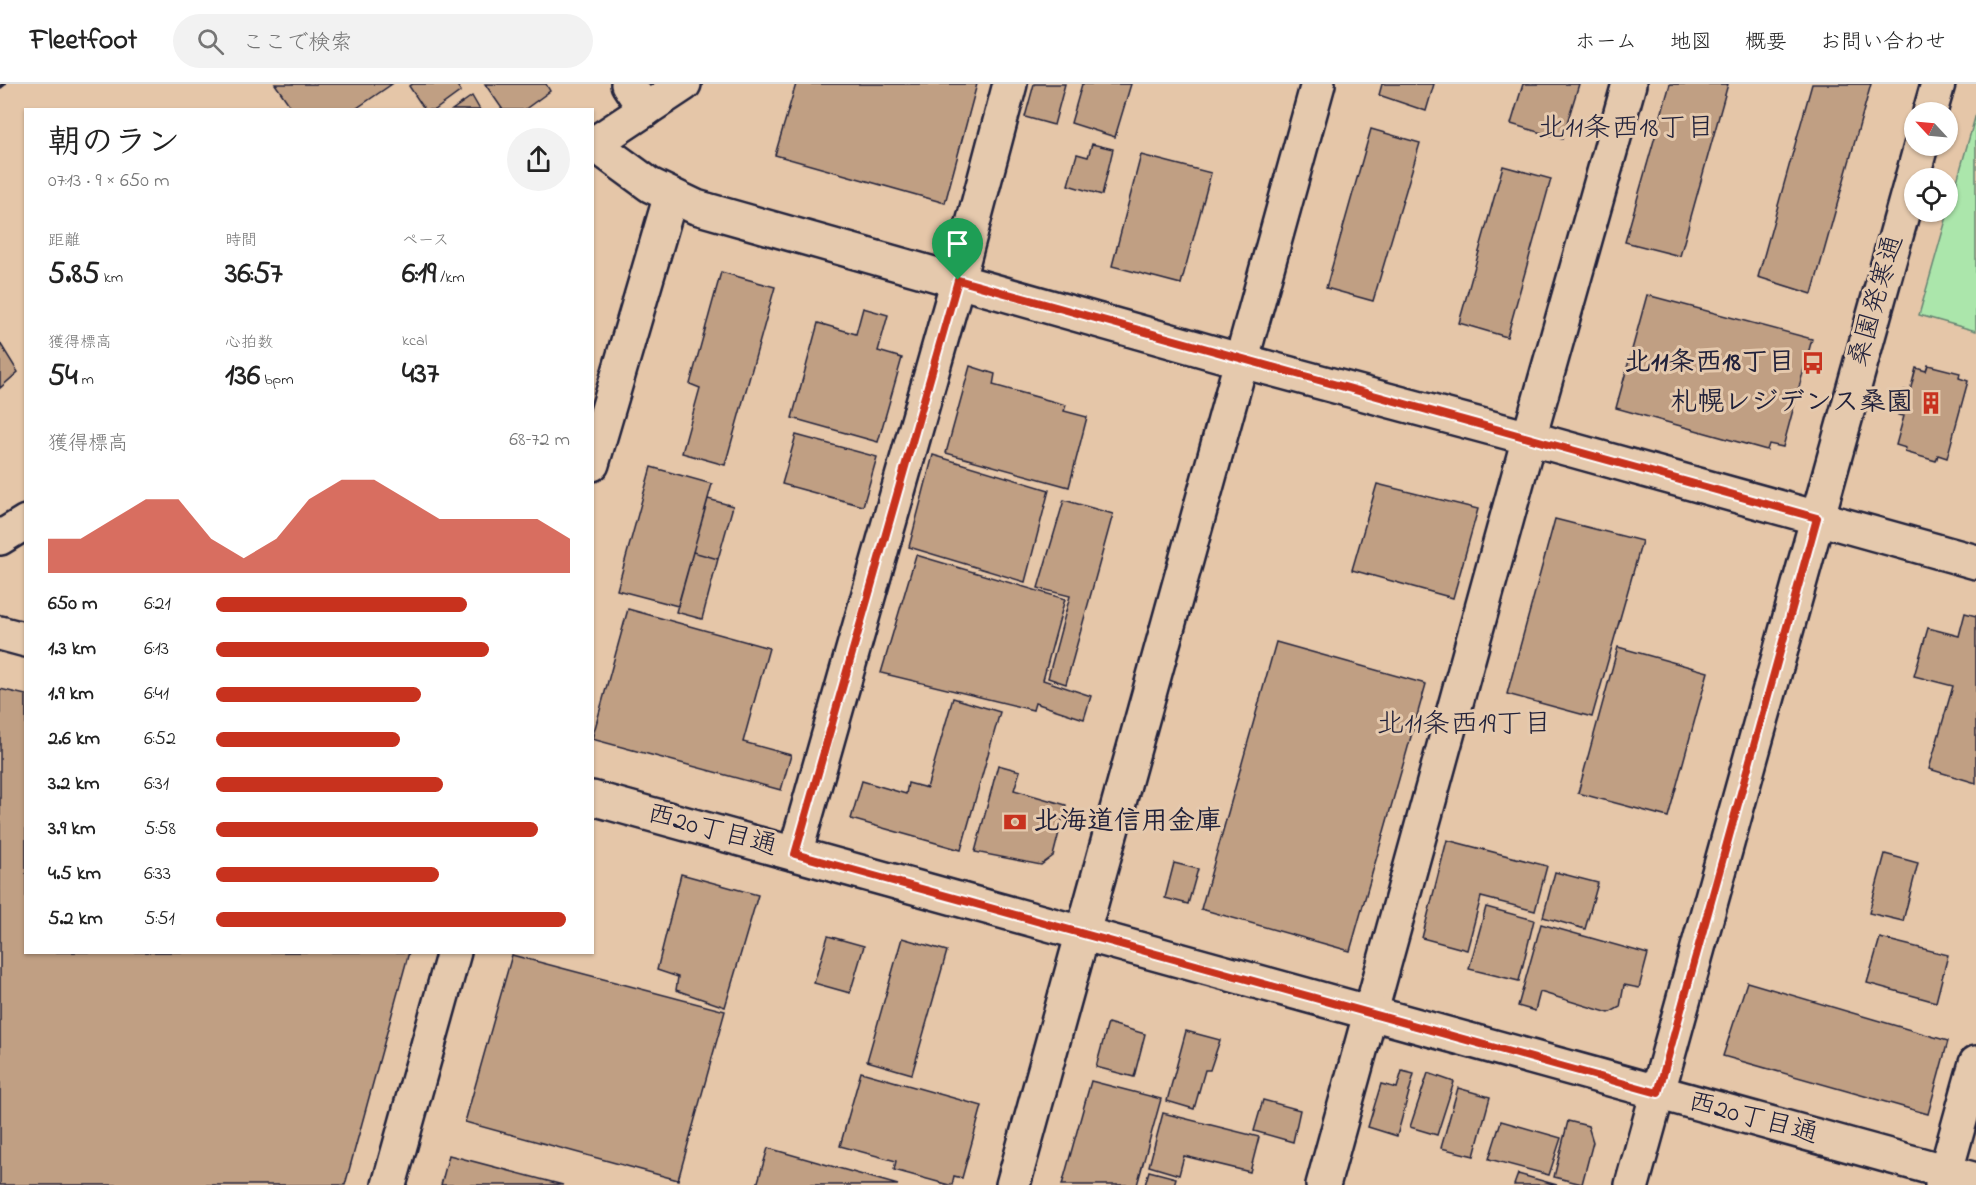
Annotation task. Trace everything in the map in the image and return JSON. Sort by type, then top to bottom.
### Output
[{"type":"street","points":[[594,143],[637,97],[684,84]]},
{"type":"street","points":[[795,854],[958,280],[1010,84]]},
{"type":"street","points":[[1013,1185],[1318,84]]},
{"type":"street","points":[[1323,1185],[1629,84]]},
{"type":"street","points":[[1933,102],[1938,84]]},
{"type":"street","points":[[594,145],[650,185],[696,207],[1242,361],[1976,562]]},
{"type":"street","name":"桑園発寒通","points":[[1632,1185],[1918,156]]},
{"type":"street","points":[[594,457],[670,195]]},
{"type":"street","points":[[0,538],[24,523]]},
{"type":"street","points":[[0,633],[24,639]]},
{"type":"street","name":"西20丁目通","points":[[594,799],[1658,1093],[1955,1179]]},
{"type":"street","points":[[389,1185],[453,954]]},
{"type":"street","points":[[1955,1179],[1976,1063]]},
{"type":"green space","points":[[1976,114],[1976,331],[1919,315],[1945,222],[1958,222],[1958,177]]},
{"type":"building","points":[[275,84],[392,84],[357,108],[292,108]]},
{"type":"building","points":[[413,84],[456,84],[461,91],[438,108],[424,108],[409,86]]},
{"type":"building","points":[[485,84],[546,84],[550,91],[527,108],[502,108]]},
{"type":"building","points":[[796,84],[977,84],[945,203],[775,155]]},
{"type":"building","points":[[1034,84],[1065,84],[1054,125],[1025,117]]},
{"type":"building","points":[[1082,84],[1131,84],[1115,137],[1071,123]]},
{"type":"building","points":[[1382,84],[1434,84],[1426,111],[1379,95]]},
{"type":"building","points":[[1523,84],[1579,84],[1562,139],[1511,124]]},
{"type":"building","points":[[1670,84],[1728,84],[1680,256],[1625,242]]},
{"type":"building","points":[[1812,84],[1871,84],[1812,294],[1758,277]]},
{"type":"building","points":[[472,96],[479,108],[455,108]]},
{"type":"building","points":[[1371,129],[1420,143],[1373,301],[1326,288]]},
{"type":"building","points":[[1092,144],[1113,149],[1102,195],[1068,185],[1077,154],[1088,157]]},
{"type":"building","points":[[1141,155],[1211,173],[1181,284],[1112,266]]},
{"type":"building","points":[[1503,166],[1551,179],[1507,337],[1459,323]]},
{"type":"building","points":[[721,272],[775,287],[725,465],[682,453],[700,388],[690,384]]},
{"type":"building","points":[[1647,295],[1812,339],[1783,447],[1769,444],[1767,450],[1616,408]]},
{"type":"building","points":[[863,308],[888,315],[878,351],[902,358],[878,442],[792,418],[818,323],[856,334]]},
{"type":"building","points":[[0,343],[18,372],[0,388]]},
{"type":"building","name":"札幌レジデンス桑園","points":[[1928,365],[1960,373],[1959,378],[1968,381],[1947,458],[1938,455],[1936,461],[1905,452],[1906,448],[1896,445],[1904,416],[1898,415],[1904,390],[1910,391],[1916,368],[1926,371]]},
{"type":"building","points":[[970,366],[995,374],[993,385],[1066,405],[1064,411],[1087,417],[1069,487],[946,453]]},
{"type":"building","points":[[796,435],[877,457],[863,506],[782,484]]},
{"type":"building","points":[[933,455],[1049,490],[1025,582],[909,547]]},
{"type":"building","points":[[651,467],[712,484],[678,606],[617,590]]},
{"type":"building","points":[[1377,484],[1478,509],[1453,598],[1352,570]]},
{"type":"building","points":[[708,499],[733,506],[718,559],[693,552]]},
{"type":"building","points":[[1064,500],[1113,514],[1066,684],[1048,678],[1070,596],[1038,588]]},
{"type":"building","points":[[1555,519],[1642,541],[1592,717],[1507,694]]},
{"type":"building","points":[[693,552],[718,559],[702,619],[676,612]]},
{"type":"building","points":[[916,555],[1065,599],[1043,680],[1091,696],[1084,719],[1035,703],[1033,710],[881,673]]},
{"type":"building","points":[[628,609],[769,648],[743,742],[791,755],[781,790],[594,740],[594,732]]},
{"type":"building","points":[[1965,613],[1976,616],[1976,783],[1929,769],[1953,686],[1914,676],[1928,628],[1959,636]]},
{"type":"building","points":[[1276,642],[1426,684],[1350,951],[1201,909]]},
{"type":"building","points":[[1618,647],[1708,672],[1668,817],[1578,793]]},
{"type":"building","points":[[0,689],[24,695],[24,954],[408,954],[345,1185],[0,1185]]},
{"type":"building","points":[[953,698],[1000,712],[961,850],[851,819],[862,781],[906,794],[908,783],[927,788]]},
{"type":"building","points":[[998,765],[1020,771],[1014,790],[1066,805],[1053,856],[1041,865],[975,852]]},
{"type":"building","points":[[1447,840],[1547,866],[1535,911],[1481,897],[1467,950],[1422,938]]},
{"type":"building","points":[[1885,854],[1918,863],[1903,921],[1869,913]]},
{"type":"building","points":[[1174,863],[1198,869],[1188,904],[1165,898]]},
{"type":"building","points":[[1555,872],[1598,883],[1585,929],[1543,917]]},
{"type":"building","points":[[681,874],[758,895],[725,1007],[676,990],[678,977],[657,970]]},
{"type":"building","points":[[1486,907],[1534,920],[1519,981],[1469,969]]},
{"type":"building","points":[[1541,924],[1648,954],[1639,988],[1624,985],[1620,1007],[1609,1013],[1540,992],[1535,1011],[1518,1006]]},
{"type":"building","points":[[828,936],[864,946],[850,993],[814,983]]},
{"type":"building","points":[[902,938],[947,951],[912,1074],[867,1061]]},
{"type":"building","points":[[1880,938],[1948,955],[1936,1002],[1867,983]]},
{"type":"building","points":[[512,955],[725,1011],[678,1180],[465,1122]]},
{"type":"building","points":[[1747,982],[1948,1041],[1928,1114],[1723,1056]]},
{"type":"building","points":[[1108,1023],[1145,1034],[1134,1077],[1096,1067]]},
{"type":"building","points":[[1186,1031],[1220,1040],[1210,1070],[1205,1070],[1194,1109],[1167,1101]]},
{"type":"building","points":[[1402,1071],[1414,1074],[1397,1136],[1368,1127],[1381,1084],[1397,1088]]},
{"type":"building","points":[[861,1072],[982,1106],[962,1178],[954,1176],[952,1185],[949,1185],[894,1170],[896,1161],[840,1146]]},
{"type":"building","points":[[1428,1073],[1454,1082],[1437,1135],[1410,1127]]},
{"type":"building","points":[[1091,1081],[1161,1099],[1137,1185],[1062,1185]]},
{"type":"building","points":[[1458,1088],[1490,1097],[1474,1156],[1441,1148]]},
{"type":"building","points":[[1263,1100],[1300,1110],[1293,1142],[1254,1131]]},
{"type":"building","points":[[1163,1113],[1259,1137],[1250,1172],[1184,1156],[1179,1175],[1149,1166]]},
{"type":"building","points":[[1501,1121],[1561,1138],[1549,1175],[1489,1159]]},
{"type":"building","points":[[1568,1121],[1588,1126],[1593,1142],[1582,1184],[1554,1177]]},
{"type":"building","points":[[768,1148],[898,1185],[757,1185]]},
{"type":"building","points":[[449,1155],[563,1185],[441,1185]]},
{"type":"building","points":[[1149,1171],[1176,1178],[1174,1185],[1145,1185]]},
{"type":"building","points":[[1518,1174],[1557,1185],[1514,1185]]},
{"type":"railway","points":[[0,87],[4,84]]},
{"type":"place","name":"北11条西18丁目","points":[[1813,363]]},
{"type":"place","name":"札幌レジデンス桑園","points":[[1931,403]]},
{"type":"place","name":"北海道信用金庫","points":[[1015,822]]},
{"type":"district","name":"北11条西18丁目","points":[[1626,129]]},
{"type":"district","name":"北11条西19丁目","points":[[1464,725]]},
{"type":"route","points":[[958,280],[1242,361],[1817,518],[1658,1093],[795,854],[958,280]]}]
